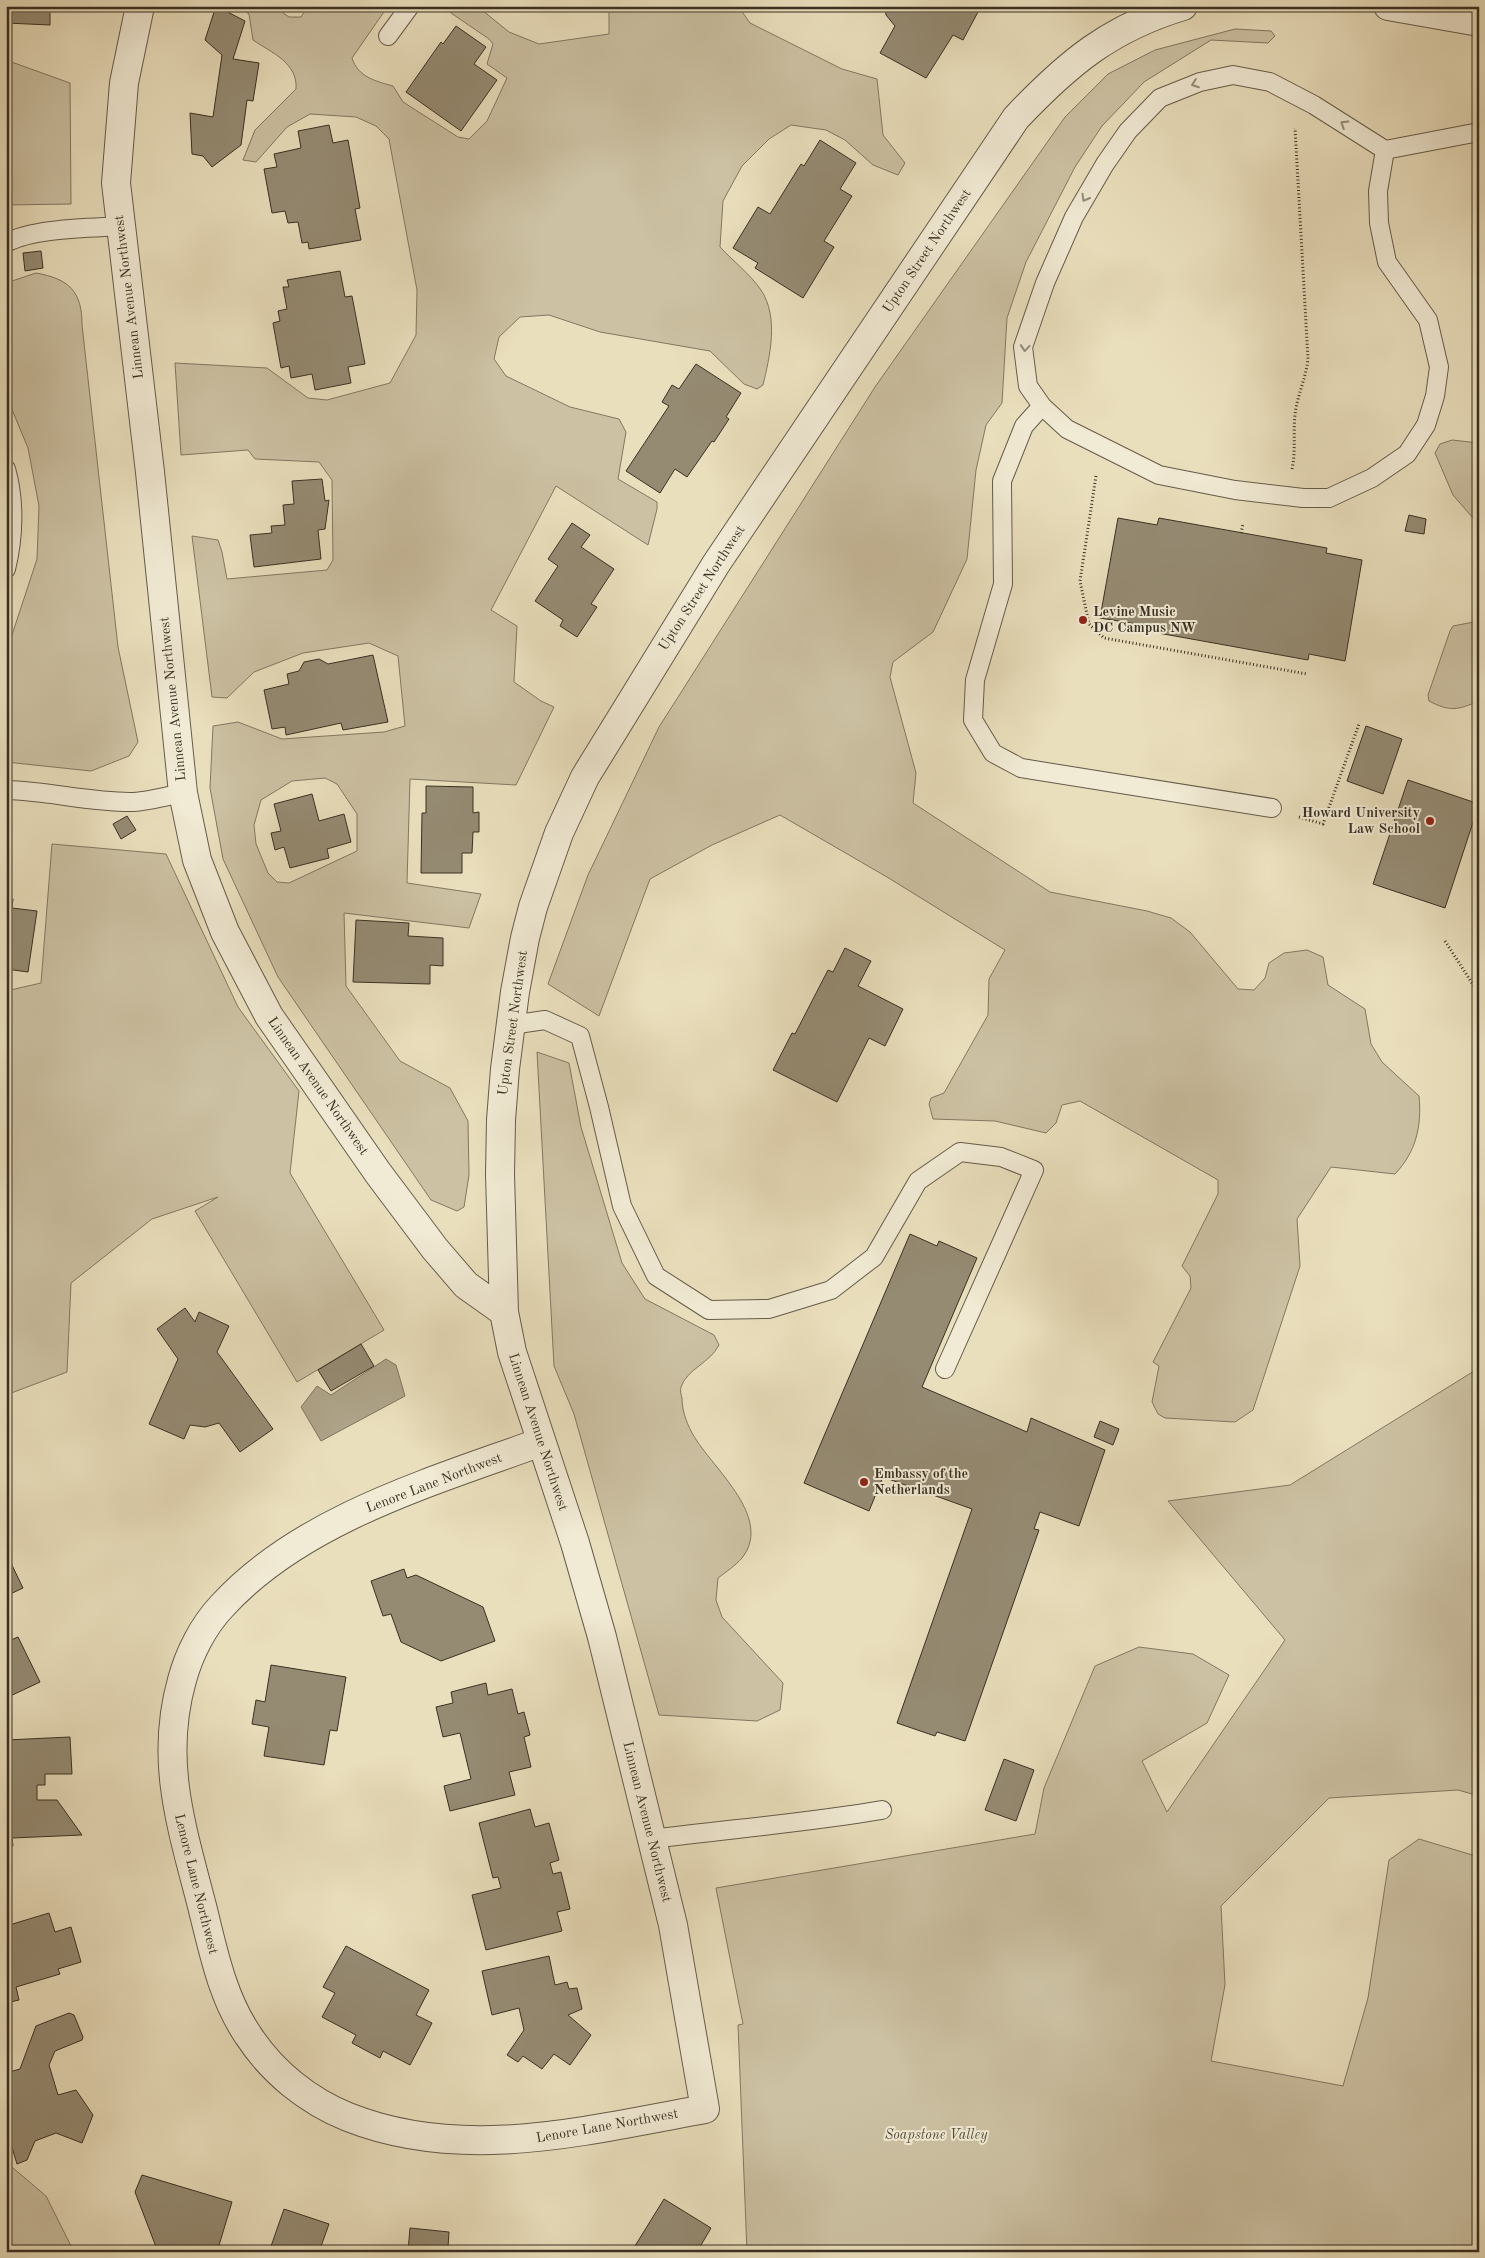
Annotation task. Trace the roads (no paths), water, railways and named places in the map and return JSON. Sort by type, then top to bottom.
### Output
[{"type":"street","name":"Linnean Avenue Northwest","points":[[140,6],[124,83],[119,121],[116,183],[183,793],[188,824],[203,877],[229,940],[266,1011],[378,1174],[436,1249],[466,1285],[504,1312],[512,1352],[575,1543],[602,1637],[652,1839],[680,1963],[705,2109]]},
{"type":"street","name":"Upton Street Northwest","points":[[504,1312],[501,1120],[517,977],[533,907],[572,802],[643,680],[716,564],[1016,118],[1057,76],[1088,50],[1137,23],[1183,6]]},
{"type":"street","points":[[1388,6],[1479,22]]},
{"type":"street","name":"Lenore Lane Northwest","points":[[541,1442],[408,1489],[356,1513],[292,1549],[261,1571],[222,1605],[192,1654],[176,1700],[171,1734],[172,1771],[182,1830],[229,2002],[248,2036],[273,2066],[287,2080],[319,2103],[352,2118],[401,2132],[434,2137],[486,2140],[540,2138],[576,2134],[705,2109]]},
{"type":"lane","points":[[388,36],[410,6]]},
{"type":"lane","points":[[1385,150],[1378,191],[1379,223],[1387,262],[1428,320],[1439,367],[1435,396],[1426,424],[1407,454],[1372,478],[1329,498],[1287,497],[1235,490],[1159,474],[1067,429],[1042,406],[1028,386],[1023,347],[1044,283],[1074,217],[1105,164],[1128,131],[1160,98],[1200,82],[1233,75],[1270,82],[1385,150],[1479,132]]},
{"type":"lane","points":[[6,242],[16,237],[72,229],[121,226]]},
{"type":"lane","points":[[1042,406],[1024,426],[1002,481],[1003,584],[976,680],[973,720],[992,753],[1021,768],[1272,808]]},
{"type":"lane","points":[[6,469],[10,484],[12,513],[10,553],[6,569]]},
{"type":"lane","points":[[6,790],[37,791],[94,800],[132,802],[183,793]]},
{"type":"lane","points":[[511,1025],[545,1020],[580,1036],[622,1206],[656,1276],[709,1310],[769,1310],[831,1290],[874,1257],[918,1181],[960,1152],[1001,1157],[1034,1170],[945,1369]]},
{"type":"lane","points":[[652,1839],[735,1828],[823,1820],[882,1810]]},
{"type":"place","name":"Levine Music DC Campus NW","points":[[1083,620]]},
{"type":"place","name":"Howard University Law School","points":[[1430,821]]},
{"type":"place","name":"Embassy of the Netherlands","points":[[864,1482]]},
{"type":"park label","name":"Soapstone Valley","points":[[936,2135]]}]
